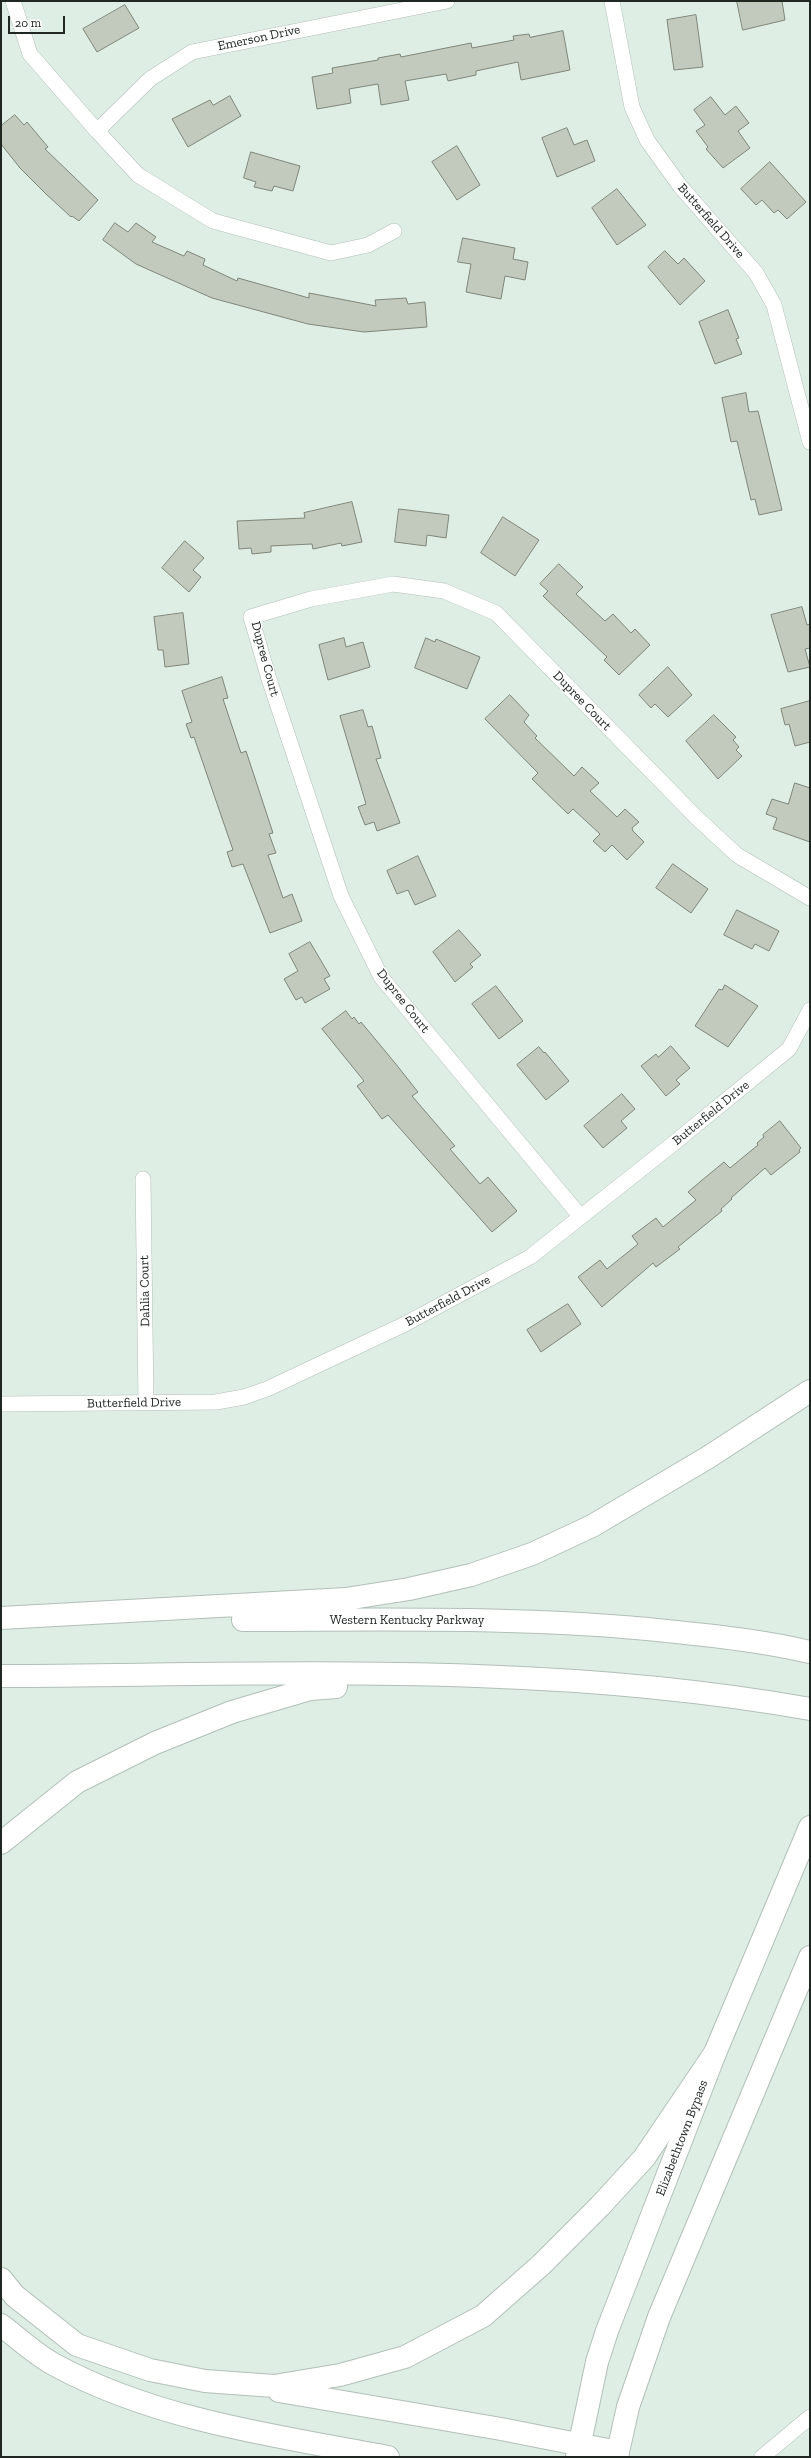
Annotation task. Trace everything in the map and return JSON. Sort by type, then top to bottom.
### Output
[{"type":"highway","points":[[1,1619],[346,1598],[409,1589],[471,1575],[532,1554],[592,1526],[707,1458],[810,1391]]},
{"type":"highway","name":"Western Kentucky Parkway","points":[[1,1619],[480,1620],[557,1622],[707,1635],[782,1645],[810,1652]]},
{"type":"highway","points":[[1,1676],[460,1676],[598,1681],[674,1688],[810,1709]]},
{"type":"highway","points":[[1,1844],[77,1782],[155,1743],[232,1712],[310,1690],[460,1676]]},
{"type":"highway","name":"Elizabethtown Bypass","points":[[578,2450],[597,2362],[607,2331],[715,2053],[810,1827]]},
{"type":"highway","points":[[1,2279],[14,2296],[77,2345],[150,2370],[205,2381],[244,2386],[578,2450],[613,2454],[659,2317],[810,1957]]},
{"type":"highway","points":[[244,2386],[274,2386],[340,2376],[398,2359],[483,2316],[557,2249],[644,2158],[715,2053]]},
{"type":"highway","points":[[1,2325],[54,2365],[132,2400],[182,2414],[280,2437],[388,2457]]},
{"type":"street","points":[[13,1],[30,54],[97,131],[138,175],[213,221],[331,253],[368,245],[394,231]]},
{"type":"street","name":"Emerson Drive","points":[[97,131],[150,79],[192,52],[447,1]]},
{"type":"street","name":"Butterfield Drive","points":[[612,1],[632,107],[644,134],[680,186],[756,273],[774,306],[810,442]]},
{"type":"street","name":"Dupree Court","points":[[580,1216],[381,977],[341,896],[269,679],[251,617],[311,599],[393,584],[444,592],[496,612],[697,818],[737,855],[810,898]]},
{"type":"street","name":"Butterfield Drive","points":[[1,1404],[216,1402],[267,1389],[403,1325],[530,1257],[580,1216],[669,1148],[789,1049],[810,1010]]},
{"type":"street","name":"Dahlia Court","points":[[144,1179],[146,1403]]},
{"type":"street","points":[[762,2457],[810,2417]]},
{"type":"building","points":[[737,1],[782,1],[785,20],[743,30]]},
{"type":"building","points":[[125,5],[139,28],[97,52],[83,29]]},
{"type":"building","points":[[696,15],[703,67],[674,70],[667,20]]},
{"type":"building","points":[[563,31],[570,70],[521,80],[518,62],[476,71],[476,75],[448,81],[446,74],[405,81],[409,100],[381,105],[378,84],[349,89],[351,103],[317,109],[312,77],[333,73],[332,68],[378,60],[378,58],[400,54],[401,57],[471,43],[472,48],[514,40],[513,36],[529,34],[530,37]]},
{"type":"building","points":[[230,96],[241,116],[188,147],[172,119],[210,100],[213,105]]},
{"type":"building","points":[[711,97],[725,115],[736,106],[749,123],[738,131],[750,148],[723,168],[706,149],[708,147],[696,131],[705,125],[694,110]]},
{"type":"building","points":[[15,115],[24,125],[27,122],[48,147],[45,149],[98,200],[79,221],[72,216],[71,217],[46,194],[20,168],[1,144],[1,126]]},
{"type":"building","points":[[567,128],[574,145],[587,140],[595,161],[557,177],[542,138]]},
{"type":"building","points":[[457,146],[480,185],[457,200],[432,162]]},
{"type":"building","points":[[251,152],[300,166],[293,191],[274,186],[272,191],[254,187],[256,182],[244,178]]},
{"type":"building","points":[[770,162],[806,202],[787,219],[778,210],[774,213],[762,200],[756,205],[741,189]]},
{"type":"building","points":[[617,189],[646,225],[617,245],[592,208]]},
{"type":"building","points":[[115,223],[128,232],[136,223],[156,237],[152,242],[184,256],[187,251],[205,259],[203,265],[237,281],[238,278],[309,298],[309,293],[376,306],[375,300],[406,298],[408,304],[425,302],[427,327],[364,332],[308,324],[212,298],[136,264],[103,240]]},
{"type":"building","points":[[463,238],[515,248],[513,259],[528,262],[525,280],[505,276],[501,299],[466,292],[471,264],[458,262]]},
{"type":"building","points":[[665,251],[678,264],[684,258],[705,281],[680,305],[648,267]]},
{"type":"building","points":[[728,310],[739,338],[736,339],[742,354],[715,364],[699,322]]},
{"type":"building","points":[[746,393],[749,412],[758,411],[782,510],[759,515],[755,499],[751,500],[737,441],[731,442],[722,398]]},
{"type":"building","points":[[352,502],[362,542],[342,546],[341,543],[313,549],[312,544],[271,546],[271,552],[252,554],[251,548],[239,549],[237,521],[305,518],[304,513]]},
{"type":"building","points":[[399,509],[449,515],[446,538],[427,535],[426,546],[395,542]]},
{"type":"building","points":[[503,517],[539,540],[515,576],[481,553]]},
{"type":"building","points":[[185,541],[204,558],[193,570],[201,577],[189,592],[162,568]]},
{"type":"building","points":[[559,564],[583,587],[576,594],[605,621],[613,614],[631,633],[635,629],[650,645],[619,675],[604,660],[607,657],[543,596],[548,591],[540,584]]},
{"type":"building","points":[[802,607],[807,625],[810,624],[810,648],[805,649],[810,667],[788,672],[771,615]]},
{"type":"building","points":[[183,613],[189,664],[165,667],[163,650],[158,650],[154,617]]},
{"type":"building","points":[[344,638],[346,647],[363,642],[370,667],[328,680],[319,645]]},
{"type":"building","points":[[426,638],[435,642],[436,639],[480,657],[467,689],[415,668]]},
{"type":"building","points":[[668,667],[692,695],[668,717],[655,704],[651,708],[639,695]]},
{"type":"building","points":[[222,677],[228,698],[223,699],[241,753],[246,751],[273,833],[269,834],[276,853],[268,855],[283,898],[292,894],[302,921],[270,933],[243,864],[232,867],[227,852],[233,850],[194,737],[191,738],[186,724],[192,722],[182,691]]},
{"type":"building","points":[[510,695],[529,715],[524,722],[537,736],[535,738],[574,776],[582,767],[599,783],[590,791],[617,817],[625,809],[639,822],[632,828],[644,842],[627,860],[612,845],[605,852],[593,841],[600,834],[573,809],[568,814],[532,779],[538,773],[485,719]]},
{"type":"building","points":[[810,701],[810,742],[795,746],[789,724],[785,725],[781,709]]},
{"type":"building","points":[[363,710],[368,727],[372,726],[381,758],[376,759],[400,823],[377,831],[374,822],[365,825],[358,807],[366,804],[340,716]]},
{"type":"building","points":[[714,715],[736,737],[733,740],[739,747],[736,750],[742,756],[718,779],[686,741]]},
{"type":"building","points":[[795,783],[810,788],[810,842],[773,829],[777,818],[766,814],[772,799],[788,804]]},
{"type":"building","points":[[418,856],[436,896],[415,905],[408,890],[397,894],[387,871]]},
{"type":"building","points":[[673,864],[708,889],[691,913],[656,888]]},
{"type":"building","points":[[737,910],[779,931],[769,951],[755,944],[752,949],[724,935]]},
{"type":"building","points":[[459,930],[481,955],[470,964],[473,967],[455,982],[433,952]]},
{"type":"building","points":[[310,942],[330,976],[324,979],[330,989],[305,1003],[302,997],[296,1000],[284,979],[298,971],[289,954]]},
{"type":"building","points":[[725,985],[758,1006],[728,1047],[695,1026],[719,989],[722,990]]},
{"type":"building","points":[[496,986],[523,1021],[499,1039],[472,1004]]},
{"type":"building","points":[[346,1011],[352,1019],[354,1017],[359,1024],[361,1022],[418,1092],[412,1096],[455,1146],[450,1149],[480,1184],[488,1177],[517,1211],[492,1232],[388,1115],[382,1119],[357,1086],[364,1081],[322,1029]]},
{"type":"building","points":[[671,1046],[690,1068],[676,1080],[680,1084],[666,1096],[641,1066],[656,1054],[658,1057]]},
{"type":"building","points":[[539,1047],[569,1081],[546,1100],[517,1065]]},
{"type":"building","points":[[622,1094],[635,1109],[621,1121],[627,1128],[603,1148],[584,1126]]},
{"type":"building","points":[[780,1121],[801,1148],[799,1150],[800,1152],[771,1175],[765,1168],[731,1198],[732,1199],[721,1209],[722,1211],[678,1247],[680,1249],[656,1267],[653,1263],[602,1307],[578,1277],[600,1260],[607,1269],[638,1244],[632,1236],[656,1218],[663,1227],[696,1200],[688,1192],[724,1162],[730,1168],[758,1145],[757,1143],[764,1137],[763,1135]]},
{"type":"building","points":[[568,1304],[581,1324],[541,1352],[527,1330]]}]
